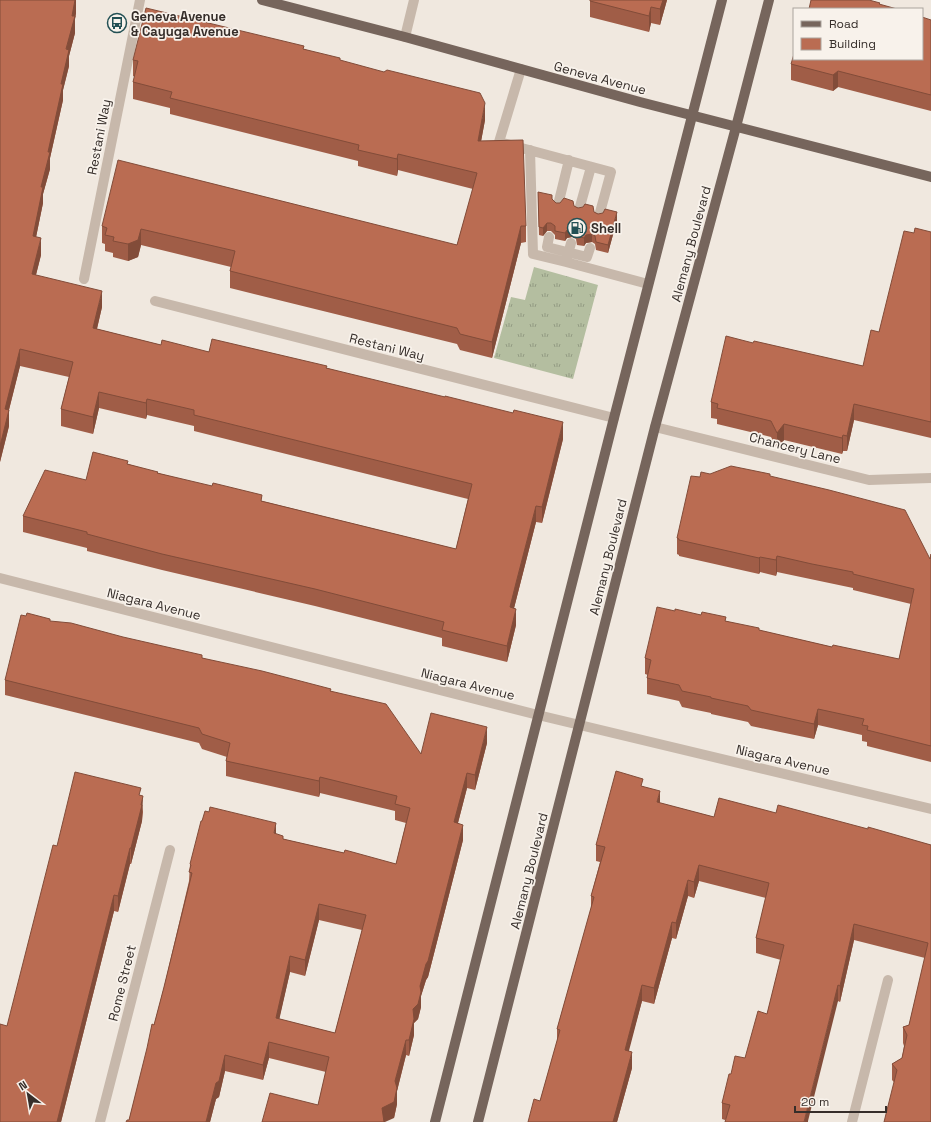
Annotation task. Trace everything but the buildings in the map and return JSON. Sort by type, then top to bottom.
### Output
[{"type":"main road","name":"Geneva Avenue","points":[[262,0],[405,37],[692,116],[931,177]]},
{"type":"main road","points":[[435,1122],[648,284],[722,0]]},
{"type":"main road","name":"Alemany Boulevard","points":[[478,1122],[655,427],[769,0]]},
{"type":"street","name":"Restani Way","points":[[84,279],[140,0]]},
{"type":"street","points":[[405,37],[414,0]]},
{"type":"street","points":[[521,69],[499,142],[611,172],[599,216]]},
{"type":"street","points":[[530,150],[533,254],[568,253],[648,284]]},
{"type":"street","points":[[558,205],[569,160]]},
{"type":"street","points":[[579,210],[591,167]]},
{"type":"street","points":[[549,237],[547,247],[568,253],[587,258],[590,248]]},
{"type":"street","name":"Restani Way","points":[[154,301],[614,418]]},
{"type":"street","name":"Chancery Lane","points":[[655,427],[869,480],[931,478]]},
{"type":"street","name":"Niagara Avenue","points":[[0,578],[538,715],[931,809]]},
{"type":"street","name":"Rome Street","points":[[100,1122],[170,850]]},
{"type":"street","points":[[852,1122],[888,980]]},
{"type":"green space","points":[[534,267],[598,285],[573,379],[494,358],[511,297],[525,300]]},
{"type":"place","name":"Geneva Avenue & Cayuga Avenue","points":[[117,23]]},
{"type":"place","name":"Shell","points":[[577,228]]}]
